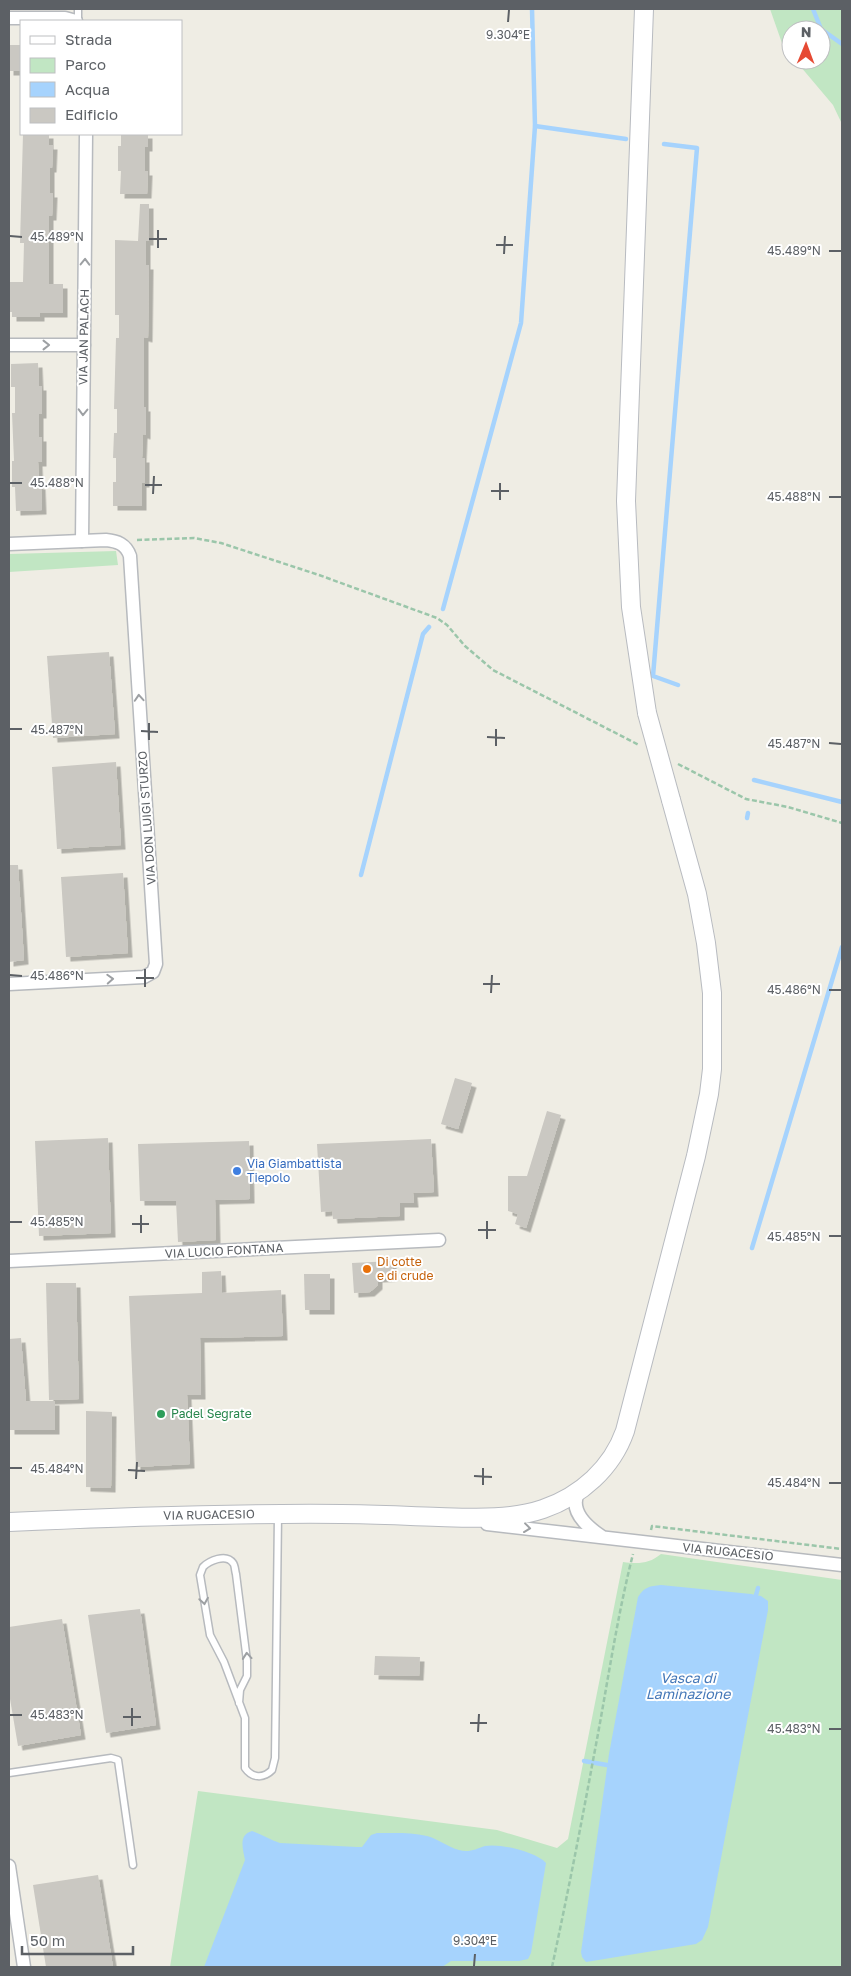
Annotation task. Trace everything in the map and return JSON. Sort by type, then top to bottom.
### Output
[{"type":"main road","name":"VIA RUGACESIO","points":[[9,1522],[278,1514],[468,1518],[520,1515],[577,1498],[606,1466],[619,1446],[625,1431],[696,1156],[709,1094],[713,1018],[709,960],[697,894],[647,713],[631,607],[626,508],[644,9]]},
{"type":"street","points":[[9,18],[64,18],[73,20]]},
{"type":"street","name":"VIA JAN PALACH","points":[[82,541],[86,135]]},
{"type":"street","points":[[9,345],[84,345]]},
{"type":"street","points":[[9,544],[116,541]]},
{"type":"street","name":"VIA DON LUIGI STURZO","points":[[9,984],[144,977],[151,974],[155,968],[130,556],[124,546],[116,541]]},
{"type":"street","name":"VIA LUCIO FONTANA","points":[[9,1262],[439,1240]]},
{"type":"street","points":[[577,1498],[581,1519],[609,1538]]},
{"type":"street","name":"VIA RUGACESIO","points":[[409,1516],[842,1565]]},
{"type":"street","points":[[9,1866],[24,1967]]},
{"type":"lane","points":[[239,1703],[240,1690],[247,1676],[248,1661],[236,1574],[230,1560],[216,1559],[203,1567],[200,1575],[209,1632],[246,1723],[245,1768],[254,1776],[262,1776],[272,1770],[275,1758],[278,1514]]},
{"type":"lane","points":[[9,1774],[111,1758],[118,1760],[134,1865]]},
{"type":"path","points":[[116,541],[207,539],[335,580],[436,618],[447,625],[465,646],[493,670],[529,690]]},
{"type":"path","points":[[746,799],[842,823]]},
{"type":"path","points":[[651,1532],[652,1526],[842,1549]]},
{"type":"path","points":[[552,1967],[591,1770],[611,1655],[636,1541]]},
{"type":"green space","points":[[770,9],[842,9],[842,124],[833,105],[803,70],[831,70],[831,20],[781,20],[781,40]]},
{"type":"green space","points":[[116,551],[118,565],[9,572],[9,554]]},
{"type":"green space","points":[[661,1554],[842,1580],[842,1967],[170,1967],[198,1791],[497,1830],[557,1848],[568,1839],[623,1562],[643,1563]]},
{"type":"water","name":"Vasca di Laminazione","points":[[661,1585],[751,1594],[761,1596],[768,1601],[768,1610],[708,1927],[702,1940],[696,1944],[586,1962],[581,1952],[609,1754],[638,1597],[648,1588]]},
{"type":"water","points":[[252,1831],[280,1843],[357,1847],[362,1847],[371,1835],[377,1833],[408,1833],[427,1836],[463,1851],[492,1845],[517,1849],[534,1855],[546,1863],[531,1953],[528,1959],[519,1961],[451,1961],[442,1967],[204,1967],[245,1860],[243,1839]]},
{"type":"building","points":[[9,45],[20,45],[20,71],[9,71]]},
{"type":"building","points":[[23,135],[49,135],[49,145],[53,145],[52,168],[50,168],[50,193],[53,193],[52,216],[49,216],[49,284],[63,284],[63,313],[40,313],[40,317],[12,317],[12,312],[9,312],[9,282],[23,282],[24,243],[20,243]]},
{"type":"building","points":[[121,135],[148,135],[148,147],[145,147],[145,171],[148,171],[147,194],[120,194],[121,171],[118,171],[118,146],[121,146]]},
{"type":"building","points":[[140,204],[149,204],[149,241],[146,241],[146,265],[149,265],[148,338],[144,337],[146,435],[143,434],[142,458],[145,458],[145,483],[142,483],[142,506],[113,506],[113,482],[116,482],[116,458],[113,458],[114,433],[117,433],[117,409],[114,409],[116,338],[119,338],[119,315],[115,315],[115,240],[138,241]]},
{"type":"building","points":[[38,363],[39,386],[42,386],[42,414],[39,414],[39,437],[42,437],[42,462],[38,462],[42,510],[16,511],[15,487],[12,487],[12,461],[14,461],[12,413],[15,413],[15,387],[11,387],[11,364]]},
{"type":"building","points":[[109,652],[115,734],[53,738],[47,656]]},
{"type":"building","points":[[116,762],[121,845],[57,849],[52,767]]},
{"type":"building","points":[[9,865],[18,865],[24,960],[9,962]]},
{"type":"building","points":[[123,873],[128,953],[66,957],[61,877]]},
{"type":"building","points":[[455,1078],[472,1083],[458,1129],[441,1124]]},
{"type":"building","points":[[547,1111],[561,1115],[526,1228],[515,1224],[518,1214],[508,1211],[508,1176],[527,1176]]},
{"type":"building","points":[[108,1138],[111,1233],[39,1236],[35,1141]]},
{"type":"building","points":[[431,1139],[434,1192],[413,1193],[414,1203],[400,1203],[400,1216],[333,1219],[332,1211],[321,1212],[317,1144]]},
{"type":"building","points":[[249,1141],[250,1199],[215,1200],[216,1240],[178,1242],[176,1201],[140,1201],[138,1144]]},
{"type":"building","points":[[392,1261],[393,1277],[378,1278],[378,1285],[370,1292],[354,1293],[352,1263]]},
{"type":"building","points":[[221,1271],[222,1293],[281,1290],[283,1336],[200,1338],[201,1395],[187,1395],[190,1464],[136,1467],[129,1296],[202,1293],[202,1272]]},
{"type":"building","points":[[304,1274],[330,1274],[330,1310],[305,1310]]},
{"type":"building","points":[[46,1283],[76,1283],[79,1399],[49,1400]]},
{"type":"building","points":[[21,1338],[26,1401],[55,1401],[55,1430],[10,1430],[9,1339]]},
{"type":"building","points":[[86,1411],[112,1412],[111,1488],[86,1487]]},
{"type":"building","points":[[140,1609],[156,1725],[106,1733],[88,1615]]},
{"type":"building","points":[[62,1619],[81,1735],[18,1746],[9,1693],[9,1627]]},
{"type":"building","points":[[375,1656],[420,1657],[419,1676],[374,1675]]},
{"type":"building","points":[[98,1875],[113,1967],[46,1967],[33,1885]]},
{"type":"waterway","points":[[443,609],[521,323],[535,126],[532,9]]},
{"type":"waterway","points":[[813,9],[821,29],[842,44]]},
{"type":"waterway","points":[[535,126],[626,139]]},
{"type":"waterway","points":[[664,144],[697,148],[653,676],[678,685]]},
{"type":"waterway","points":[[361,875],[423,634],[429,627]]},
{"type":"waterway","points":[[754,780],[842,802]]},
{"type":"waterway","points":[[747,818],[748,813]]},
{"type":"waterway","points":[[752,1248],[842,947]]},
{"type":"waterway","points":[[756,1595],[758,1588]]},
{"type":"waterway","points":[[584,1761],[607,1765]]},
{"type":"place","name":"Via Giambattista Tiepolo","points":[[237,1171]]},
{"type":"place","name":"Di cotte e di crude","points":[[367,1269]]},
{"type":"place","name":"Padel Segrate","points":[[161,1414]]}]
